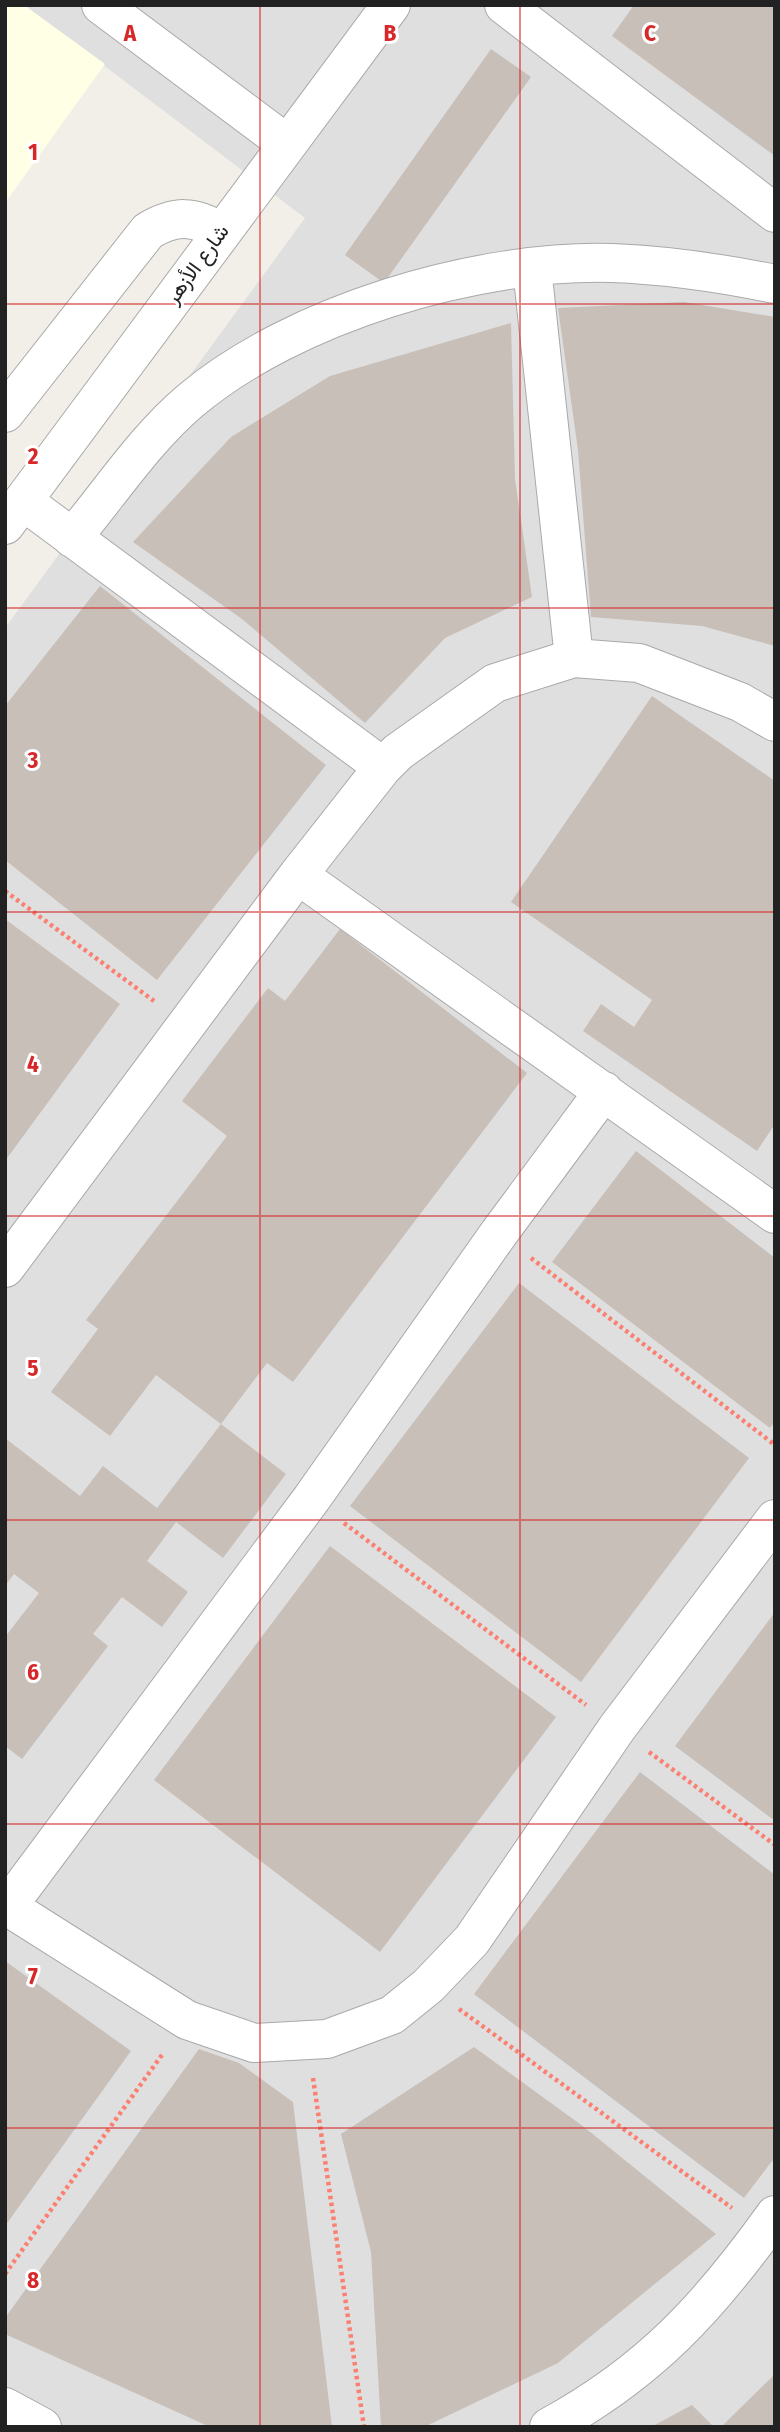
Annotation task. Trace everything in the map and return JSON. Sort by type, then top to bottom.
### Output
[{"type":"street","points":[[101,5],[287,144]]},
{"type":"street","name":"شارع الأزهر","points":[[14,513],[391,5]]},
{"type":"street","points":[[504,5],[775,213]]},
{"type":"street","points":[[5,413],[148,231],[165,221],[185,217],[204,221],[221,232]]},
{"type":"street","points":[[72,538],[167,423],[189,402],[238,366],[315,327],[367,305],[443,283],[532,268],[610,263],[710,271],[775,284]]},
{"type":"street","points":[[532,268],[574,658]]},
{"type":"street","points":[[14,513],[72,538],[383,767]]},
{"type":"street","points":[[5,1268],[298,875],[383,767],[398,752],[495,683],[574,658],[639,663],[740,702],[775,722]]},
{"type":"street","points":[[298,875],[775,1214]]},
{"type":"street","points":[[604,1091],[499,1233],[312,1498],[6,1905],[187,2020],[254,2043],[327,2039],[392,2015],[428,1986],[472,1940],[617,1728],[775,1519]]},
{"type":"street","points":[[549,2427],[589,2405],[650,2360],[707,2304],[769,2223]]},
{"type":"street","points":[[5,2407],[42,2427]]},
{"type":"path","points":[[5,891],[187,1025]]},
{"type":"path","points":[[499,1233],[775,1445]]},
{"type":"path","points":[[312,1498],[775,1845]]},
{"type":"path","points":[[428,1986],[769,2223]]},
{"type":"path","points":[[5,2274],[187,2020]]},
{"type":"path","points":[[307,2041],[364,2427]]},
{"type":"shaded area","points":[[5,5],[24,5],[105,64],[5,203]]},
{"type":"shaded area","points":[[24,5],[775,5],[775,2427],[5,2427],[5,628],[305,218]]},
{"type":"building","points":[[634,5],[775,5],[775,156],[612,36]]},
{"type":"building","points":[[491,49],[531,77],[384,283],[345,255]]},
{"type":"building","points":[[684,302],[775,317],[775,646],[702,626],[591,617],[578,450],[558,308]]},
{"type":"building","points":[[511,323],[515,479],[532,597],[445,638],[365,723],[242,619],[133,542],[231,437],[330,376]]},
{"type":"building","points":[[100,586],[326,765],[157,980],[5,860],[5,706]]},
{"type":"building","points":[[652,696],[775,781],[775,1124],[757,1151],[583,1031],[601,1004],[634,1027],[652,1000],[511,902]]},
{"type":"building","points":[[5,919],[120,1004],[5,1161]]},
{"type":"building","points":[[340,929],[527,1073],[293,1382],[267,1363],[221,1424],[156,1375],[110,1436],[51,1392],[98,1329],[86,1320],[227,1136],[182,1101],[268,988],[285,1001]]},
{"type":"building","points":[[636,1151],[775,1258],[775,1421],[770,1428],[552,1262]]},
{"type":"building","points":[[519,1283],[749,1458],[581,1682],[350,1506]]},
{"type":"building","points":[[221,1424],[286,1474],[223,1558],[176,1522],[147,1561],[188,1592],[162,1627],[122,1597],[93,1634],[108,1646],[22,1759],[5,1746],[5,1637],[39,1593],[14,1574],[5,1586],[5,1438],[80,1496],[103,1466],[157,1508]]},
{"type":"building","points":[[330,1546],[556,1717],[380,1952],[154,1780]]},
{"type":"building","points":[[775,1612],[775,1821],[675,1746]]},
{"type":"building","points":[[640,1772],[775,1875],[775,2157],[744,2198],[474,1994]]},
{"type":"building","points":[[5,1961],[131,2051],[5,2226]]},
{"type":"building","points":[[474,2047],[584,2127],[716,2234],[558,2363],[424,2427],[381,2427],[371,2252],[341,2134]]},
{"type":"building","points":[[199,2049],[239,2063],[293,2102],[332,2427],[210,2427],[5,2334],[5,2318]]},
{"type":"building","points":[[775,2374],[775,2427],[721,2427]]},
{"type":"building","points":[[692,2405],[714,2427],[651,2427]]}]
